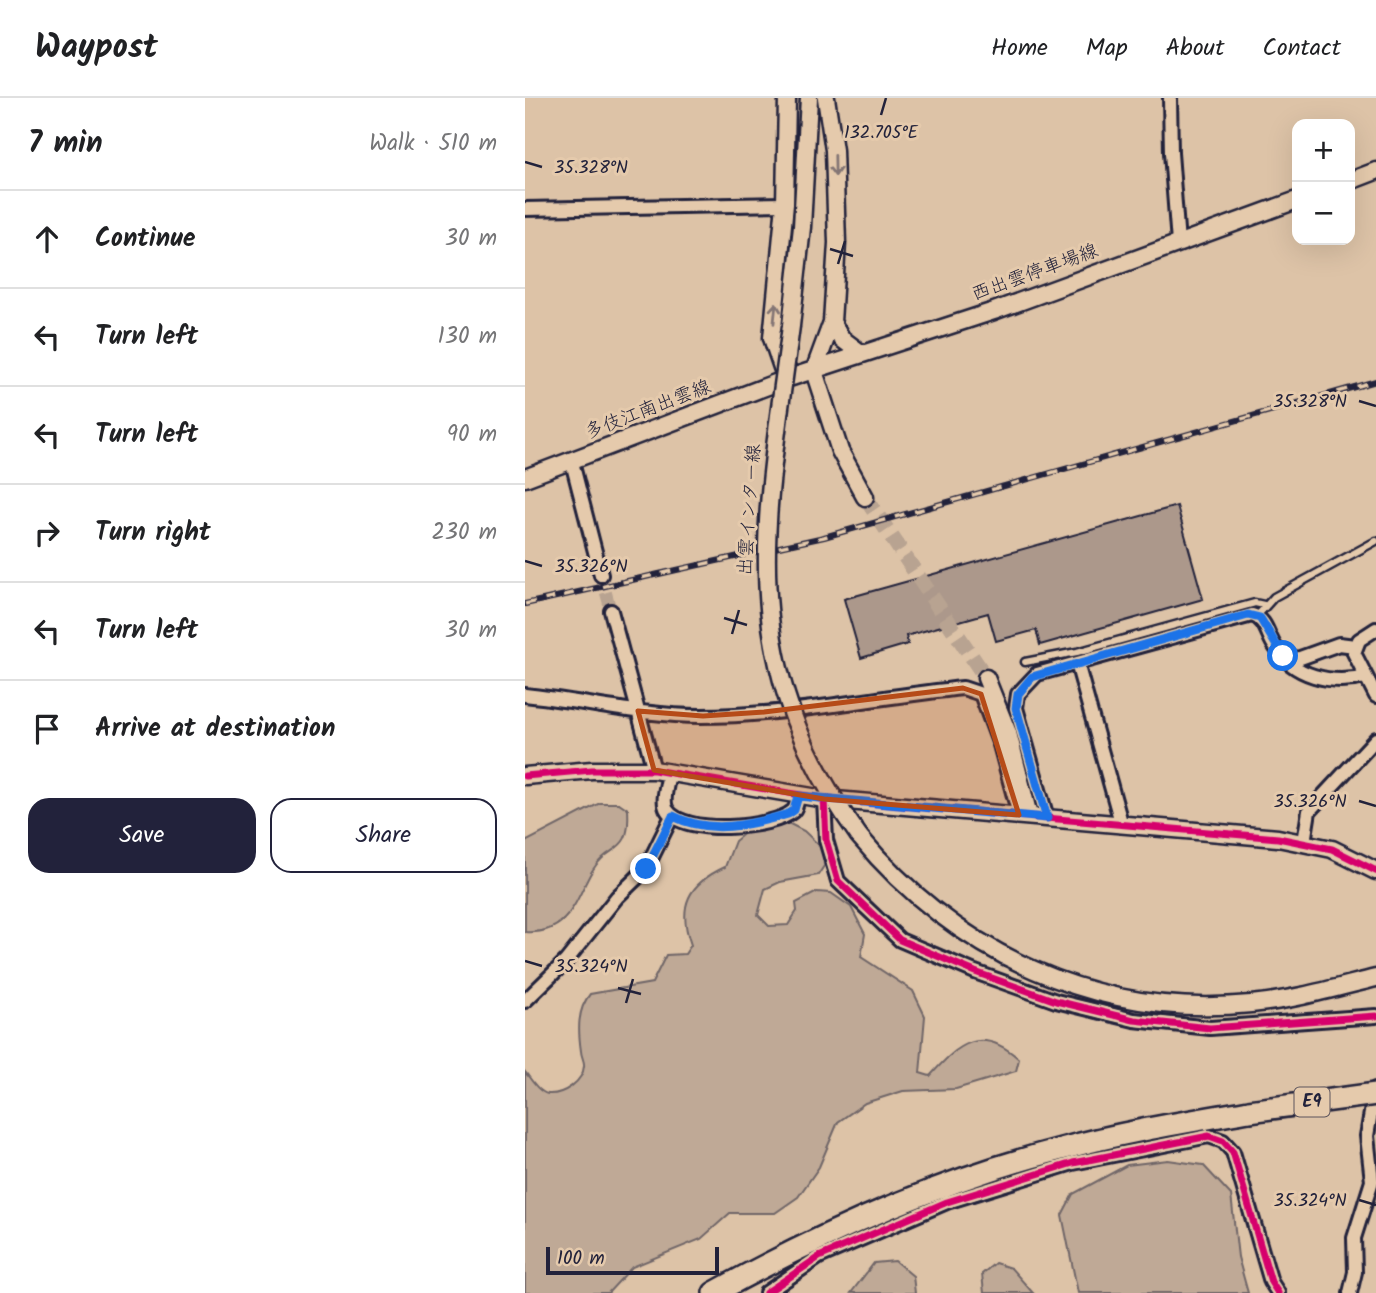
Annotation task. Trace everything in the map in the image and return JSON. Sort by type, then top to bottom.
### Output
[{"type":"highway","name":"E9","points":[[714,1293],[840,1229],[913,1197],[987,1171],[1140,1130],[1248,1111],[1376,1094]]},
{"type":"main road","points":[[786,379],[772,338],[785,204],[787,98]]},
{"type":"main road","name":"出雲インター線","points":[[809,98],[802,227],[766,527],[765,579],[771,634],[780,680],[812,764],[859,836],[894,877],[957,929],[1034,971],[1094,991],[1144,1001],[1226,1006],[1287,999],[1376,978]]},
{"type":"main road","points":[[826,98],[835,177],[837,243],[832,322],[822,356],[814,372],[840,451],[865,497]]},
{"type":"main road","points":[[1355,179],[1376,171]]},
{"type":"main road","name":"西出雲停車場線","points":[[786,379],[994,311],[1292,202]]},
{"type":"main road","points":[[832,322],[842,339],[862,354]]},
{"type":"main road","name":"多伎江南出雲線","points":[[525,478],[572,463],[786,379]]},
{"type":"main road","points":[[986,678],[1009,733],[1024,816]]},
{"type":"main road","points":[[525,776],[592,770],[662,771],[824,799],[1304,842],[1332,849],[1376,871]]},
{"type":"street","points":[[1170,98],[1178,243]]},
{"type":"street","points":[[525,209],[785,204]]},
{"type":"street","points":[[572,463],[601,575]]},
{"type":"street","points":[[1047,818],[1016,708],[1016,698],[1032,677],[1260,610],[1289,662],[1324,680],[1344,681],[1366,677]]},
{"type":"street","points":[[611,611],[638,711],[662,771],[665,801],[673,816],[705,826],[732,827],[788,814],[794,810],[798,796]]},
{"type":"street","points":[[1376,629],[1364,635],[1355,646],[1356,659],[1376,696]]},
{"type":"street","points":[[1289,662],[1339,644],[1355,646]]},
{"type":"street","points":[[1077,663],[1122,826]]},
{"type":"street","points":[[525,695],[638,711],[703,716],[764,712],[963,688],[981,694],[1024,816]]},
{"type":"street","points":[[1304,842],[1307,817],[1314,804],[1376,739]]},
{"type":"street","points":[[824,799],[826,840],[838,881],[900,940],[975,972],[1056,1001],[1147,1022],[1210,1028],[1376,1016]]},
{"type":"street","points":[[525,1000],[566,961],[617,897],[646,869],[673,816]]},
{"type":"street","points":[[1350,1293],[1356,1272],[1354,1238],[1372,1181],[1367,1136],[1376,1087]]},
{"type":"street","points":[[767,1293],[818,1257],[947,1202],[1073,1163],[1200,1136],[1216,1138],[1233,1152],[1271,1282],[1278,1293]]},
{"type":"lane","points":[[1025,662],[1077,652],[1255,603],[1260,610],[1376,541]]},
{"type":"highlighted area","points":[[963,688],[981,694],[1019,815],[824,799],[654,770],[638,711],[703,716],[764,712]]},
{"type":"shaded area","points":[[600,803],[619,803],[628,809],[628,824],[623,842],[606,855],[592,871],[569,914],[561,922],[552,928],[525,932],[525,842]]},
{"type":"shaded area","points":[[788,823],[804,831],[823,849],[824,866],[818,875],[780,882],[765,889],[758,915],[769,926],[788,925],[797,911],[796,903],[817,892],[831,893],[851,907],[865,934],[861,957],[913,991],[925,1016],[920,1073],[930,1076],[961,1047],[982,1041],[993,1043],[1019,1059],[1016,1071],[956,1089],[903,1091],[865,1103],[838,1122],[819,1167],[798,1197],[775,1213],[730,1213],[701,1239],[632,1267],[608,1293],[525,1293],[525,1072],[538,1088],[548,1094],[560,1092],[576,1082],[583,1072],[584,1064],[579,1021],[590,994],[652,983],[666,955],[685,954],[691,945],[685,919],[689,898],[694,889],[725,867],[735,841],[747,831]]},
{"type":"shaded area","points":[[1168,1160],[1203,1165],[1231,1195],[1238,1257],[1248,1293],[1078,1293],[1062,1215],[1073,1194],[1127,1165]]},
{"type":"shaded area","points":[[895,1261],[913,1276],[915,1293],[851,1293],[874,1263]]},
{"type":"shaded area","points":[[995,1263],[1011,1268],[1033,1293],[984,1293],[982,1274]]},
{"type":"building","points":[[1177,506],[1203,599],[1040,645],[1036,630],[996,641],[988,613],[906,636],[908,644],[861,658],[844,599]]},
{"type":"tunnel","points":[[865,497],[986,678]]},
{"type":"tunnel","points":[[601,575],[611,611]]},
{"type":"railway","points":[[525,604],[824,537],[1376,381]]},
{"type":"cycle path","points":[[525,776],[592,770],[654,770],[824,799],[1278,838],[1332,849],[1376,871]]},
{"type":"cycle path","points":[[824,799],[826,840],[838,881],[900,940],[975,972],[1056,1001],[1134,1020],[1210,1028],[1376,1016]]},
{"type":"cycle path","points":[[766,1293],[819,1257],[947,1202],[1073,1163],[1209,1136],[1223,1141],[1233,1152],[1271,1282],[1278,1293]]},
{"type":"route","points":[[646,869],[673,816],[705,826],[747,825],[788,814],[794,810],[798,796],[1047,818],[1016,708],[1018,694],[1032,677],[1248,615],[1260,618],[1274,646],[1283,656]]}]
